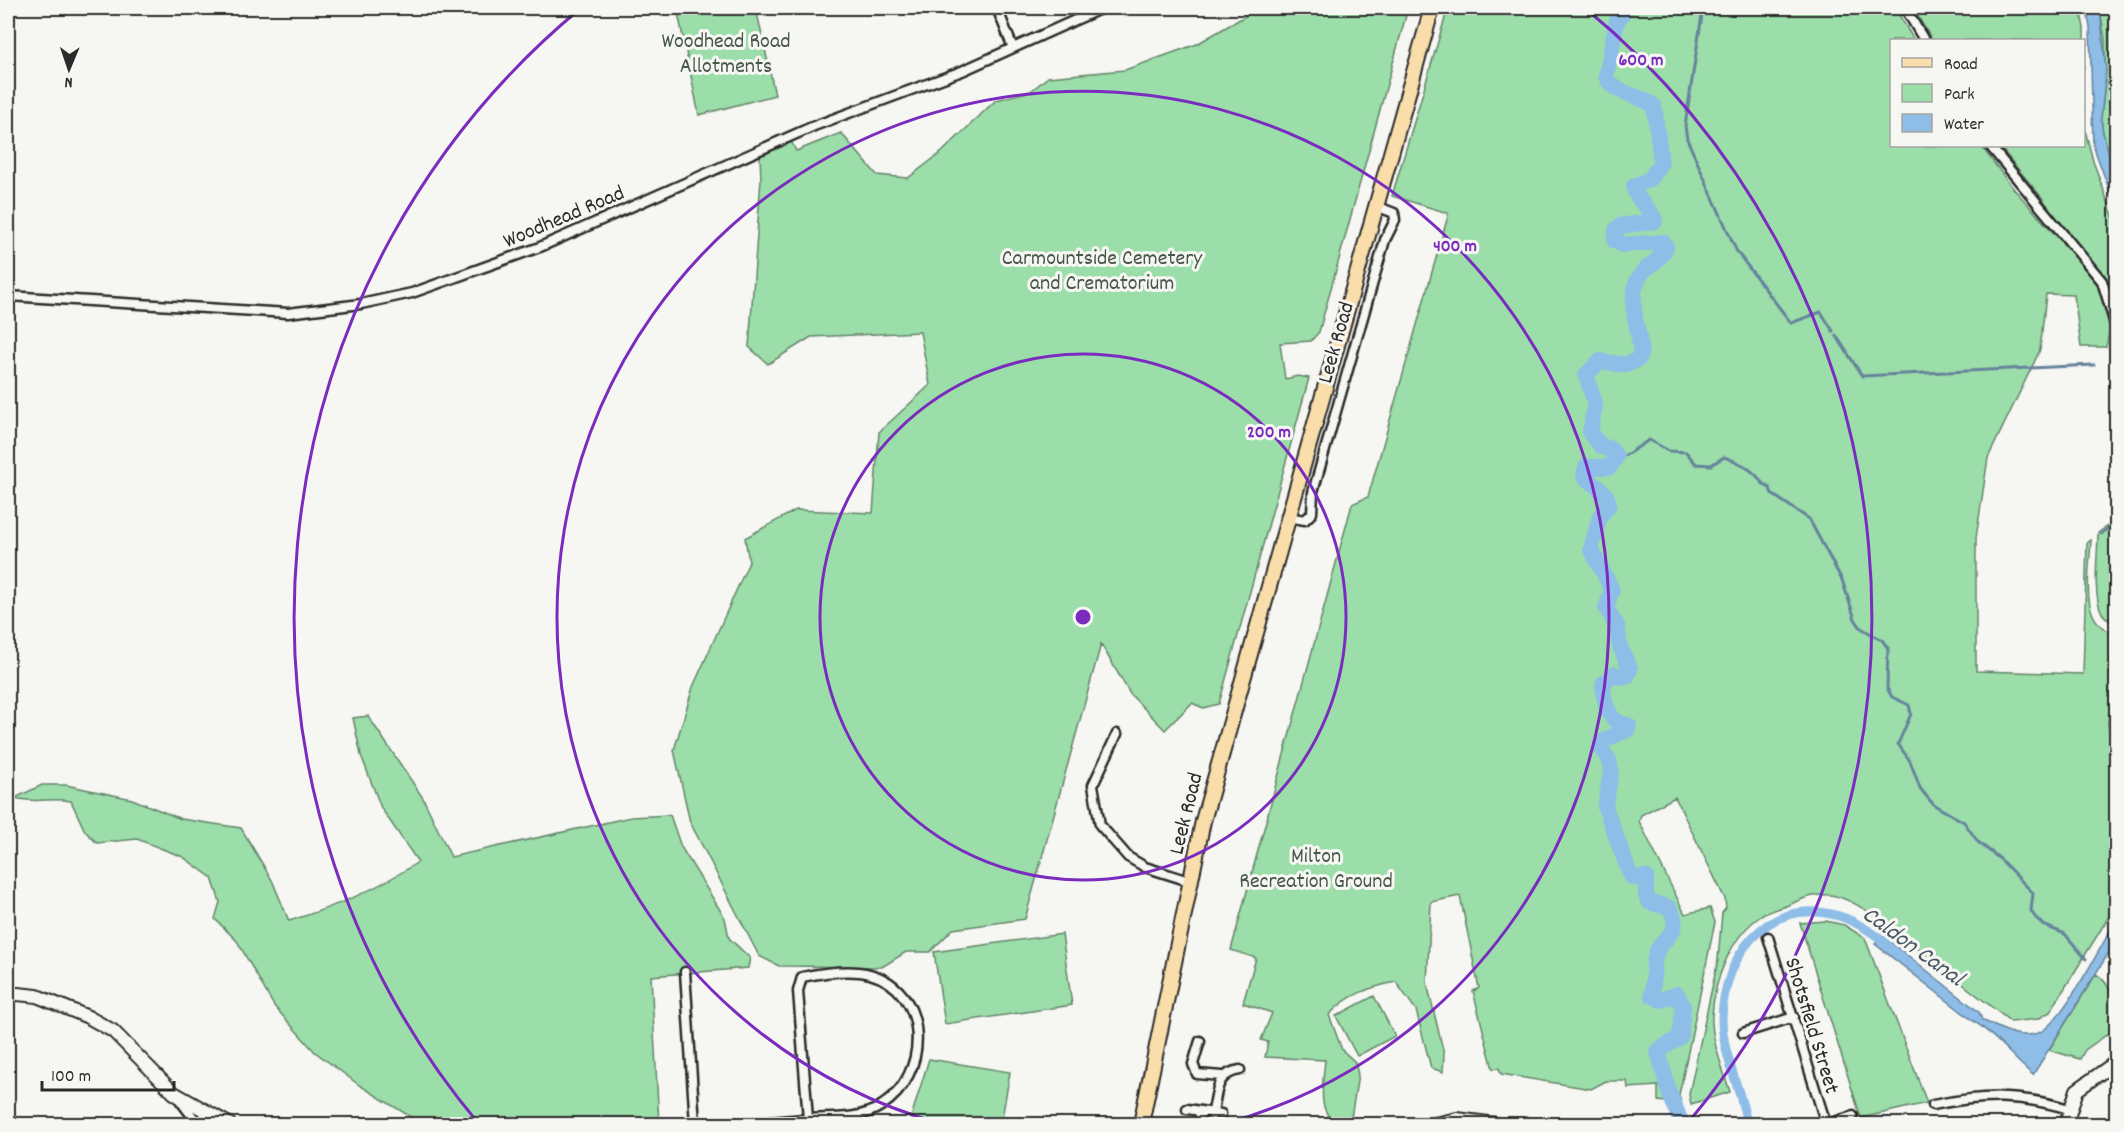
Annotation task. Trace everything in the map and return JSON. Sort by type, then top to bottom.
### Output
[{"type":"main road","name":"Leek Road","points":[[1141,1125],[1189,881],[1215,774],[1432,8]]},
{"type":"street","points":[[997,8],[1013,48]]},
{"type":"street","name":"Woodhead Road","points":[[8,296],[288,313],[362,304],[412,293],[540,247],[814,126],[873,106],[1102,8]]},
{"type":"street","points":[[1905,8],[1923,39]]},
{"type":"street","points":[[1991,147],[2102,281],[2116,327]]},
{"type":"street","name":"Leek Road","points":[[1288,517],[1305,520],[1312,513],[1313,492],[1385,240],[1395,220],[1394,213],[1388,208],[1376,206]]},
{"type":"street","points":[[1117,734],[1093,785],[1101,825],[1128,857],[1145,867],[1189,881]]},
{"type":"street","name":"Shotsfield Street","points":[[1768,937],[1827,1125]]},
{"type":"street","points":[[685,972],[695,1125]]},
{"type":"street","points":[[746,1125],[808,1122],[839,1119],[865,1114],[883,1105],[909,1073],[918,1038],[915,1013],[909,1002],[898,990],[882,979],[856,972],[802,977],[798,982],[808,1122]]},
{"type":"street","points":[[8,993],[37,996],[88,1017],[113,1031],[174,1093],[198,1125]]},
{"type":"street","points":[[1743,1033],[1794,1017]]},
{"type":"street","points":[[1200,1041],[1192,1064],[1197,1074],[1222,1076]]},
{"type":"street","points":[[2066,1125],[2069,1109],[2077,1090],[2116,1062]]},
{"type":"street","points":[[1187,1109],[1216,1115],[1222,1076],[1227,1072],[1240,1070]]},
{"type":"street","points":[[174,1093],[229,1125]]},
{"type":"street","points":[[1933,1105],[1972,1097],[2004,1096],[2032,1099],[2069,1109]]},
{"type":"street","points":[[1199,1125],[1200,1112]]},
{"type":"street","points":[[1827,1125],[1853,1116]]},
{"type":"street","points":[[1435,1125],[1457,1119],[1496,1125]]},
{"type":"green space","name":"Woodhead Road Allotments","points":[[677,8],[756,8],[775,95],[699,115]]},
{"type":"green space","name":"Carmountside Cemetery and Crematorium","points":[[1259,8],[1408,8],[1319,332],[1311,341],[1280,343],[1285,379],[1298,376],[1309,378],[1219,704],[1203,708],[1192,703],[1165,730],[1130,694],[1101,644],[1025,919],[953,929],[930,952],[906,952],[882,967],[779,966],[759,956],[690,822],[674,750],[693,687],[749,562],[745,538],[796,510],[873,513],[879,432],[930,385],[920,332],[811,337],[768,364],[749,347],[761,179],[760,156],[791,141],[796,151],[841,133],[877,175],[908,178],[942,152],[996,100],[1031,91],[1048,77],[1125,70],[1197,44]]},
{"type":"green space","name":"Milton Recreation Ground","points":[[1448,8],[1895,8],[1913,39],[1890,39],[1890,147],[1982,147],[2013,188],[2097,281],[2110,329],[2106,347],[2081,347],[2074,295],[2046,294],[2040,350],[1988,458],[1976,538],[1976,671],[2083,674],[2087,543],[2091,540],[2088,595],[2091,608],[2096,620],[2104,628],[2116,633],[2116,658],[2108,724],[2116,767],[2116,905],[2050,1012],[2038,1019],[2011,1022],[1876,916],[1836,896],[1807,897],[1761,916],[1750,925],[1732,947],[1720,974],[1712,1016],[1715,1045],[1730,1092],[1691,1104],[1689,1094],[1718,960],[1722,913],[1726,908],[1725,899],[1675,797],[1641,815],[1639,821],[1685,914],[1710,908],[1715,922],[1679,1095],[1687,1124],[1674,1124],[1666,1102],[1658,1101],[1658,1086],[1628,1088],[1627,1081],[1606,1081],[1591,1089],[1501,1074],[1499,1068],[1493,1069],[1473,991],[1479,988],[1460,896],[1431,902],[1427,983],[1444,1054],[1443,1072],[1431,1068],[1416,1010],[1396,982],[1360,993],[1343,1002],[1329,1015],[1342,1050],[1355,1062],[1358,1075],[1350,1124],[1330,1118],[1325,1110],[1322,1091],[1325,1060],[1265,1057],[1268,1042],[1261,1040],[1272,1013],[1243,1003],[1256,958],[1231,950],[1352,504],[1368,497],[1448,216],[1448,213],[1392,196]]},
{"type":"green space","points":[[1913,8],[2080,8],[2084,28],[2084,39],[1931,39]]},
{"type":"green space","points":[[2100,8],[2116,8],[2116,176],[2103,133],[2101,118],[2105,81],[2105,41]]},
{"type":"green space","points":[[2085,130],[2093,161],[2116,224],[2116,316],[2101,272],[2066,233],[2043,199],[2000,147],[2085,147]]},
{"type":"green space","points":[[2116,350],[2116,625],[2103,615],[2099,605],[2096,574],[2098,533],[2111,523],[2113,357]]},
{"type":"green space","points":[[368,716],[423,798],[451,857],[631,817],[670,815],[681,847],[725,918],[729,938],[750,958],[748,968],[651,976],[659,1124],[422,1124],[359,1085],[315,1052],[274,1006],[237,941],[215,919],[220,902],[212,878],[183,857],[137,839],[97,843],[85,831],[71,801],[15,798],[42,785],[66,785],[132,799],[181,819],[241,828],[272,880],[289,921],[356,896],[418,862],[381,808],[361,755],[353,718]]},
{"type":"green space","points":[[1826,921],[1844,925],[1865,938],[1927,1103],[1861,1118],[1800,923]]},
{"type":"green space","points":[[1062,934],[1072,1005],[945,1024],[934,952]]},
{"type":"green space","points":[[2096,974],[2107,984],[2113,998],[2116,1028],[2085,1050],[2080,1059],[2049,1050]]},
{"type":"green space","points":[[1374,996],[1395,1036],[1357,1056],[1336,1016]]},
{"type":"green space","points":[[929,1059],[1010,1072],[1001,1124],[909,1124]]},
{"type":"water","points":[[2086,8],[2100,8],[2106,71],[2101,118],[2103,133],[2116,176],[2116,208],[2093,145],[2090,27]]},
{"type":"water","points":[[2116,920],[2116,941],[2033,1075],[1988,1032],[1875,944],[1881,934],[1979,1012],[1982,1020],[2009,1032],[2031,1035],[2047,1027],[2058,1016]]},
{"type":"waterway","points":[[1626,8],[1617,21],[1606,76],[1614,87],[1654,106],[1661,162],[1650,179],[1634,186],[1637,196],[1655,221],[1620,226],[1616,230],[1615,241],[1623,245],[1663,242],[1666,247],[1658,259],[1644,271],[1636,284],[1633,301],[1640,346],[1639,359],[1626,365],[1600,361],[1586,375],[1595,404],[1590,433],[1601,446],[1611,449],[1616,457],[1610,467],[1586,467],[1584,476],[1603,492],[1608,500],[1609,505],[1600,516],[1591,549],[1612,590],[1606,608],[1617,626],[1620,646],[1630,669],[1627,676],[1621,677],[1615,674],[1603,684],[1605,700],[1612,717],[1629,726],[1627,730],[1601,744],[1609,760],[1611,772],[1605,807],[1630,874],[1633,878],[1646,877],[1646,895],[1649,902],[1670,908],[1674,917],[1673,931],[1657,950],[1655,957],[1652,995],[1661,1000],[1677,994],[1683,1006],[1680,1037],[1658,1051],[1669,1092],[1682,1124]]},
{"type":"waterway","points":[[1703,8],[1685,126],[1687,139],[1737,252],[1791,323],[1821,312],[1833,331]]},
{"type":"waterway","points":[[1836,335],[1862,376],[2094,365]]},
{"type":"waterway","points":[[2113,367],[2116,376]]},
{"type":"waterway","points":[[1616,457],[1626,455],[1649,440],[1669,451],[1686,452],[1696,464],[1711,465],[1724,457],[1749,469],[1770,488],[1772,494],[1809,519],[1842,580],[1855,619],[1861,628],[1882,640],[1888,648],[1887,688],[1892,697],[1909,705],[1911,714],[1898,744],[1910,761],[1920,788],[1934,805],[1964,822],[1978,842],[2000,859],[2033,893],[2031,911],[2035,917],[2043,925],[2065,934],[2086,959]]},
{"type":"waterway","points":[[2101,534],[2116,522]]},
{"type":"waterway","name":"Caldon Canal","points":[[1747,1124],[1728,1058],[1722,1018],[1730,974],[1752,938],[1768,925],[1786,916],[1807,912],[1831,914],[1846,919],[1888,944]]}]
